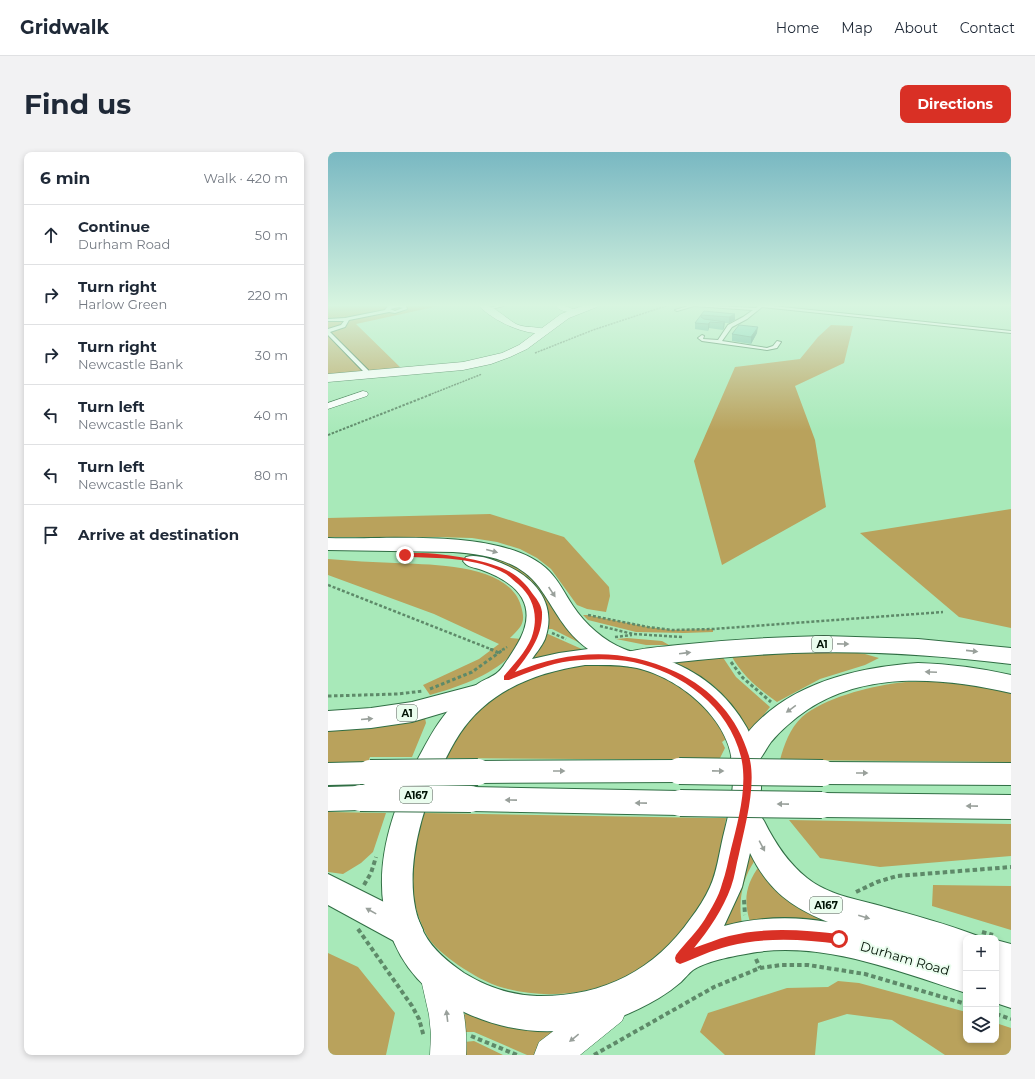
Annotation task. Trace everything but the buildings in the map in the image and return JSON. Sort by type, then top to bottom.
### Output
[{"type":"main road","name":"A167","points":[[328,544],[471,547],[499,553],[524,563],[536,571],[544,580],[564,611],[578,629],[595,642],[621,651],[675,674],[702,690],[725,713],[738,737],[746,758],[747,785],[744,811],[726,886],[708,924],[680,958],[662,976],[626,996],[586,1010],[544,1014],[504,1010],[467,996],[437,975],[422,958],[406,930],[399,903],[397,883],[398,857],[405,825],[419,787],[443,736],[455,720],[496,685],[531,644],[536,634],[538,611],[535,602],[525,587],[513,577],[497,568],[469,560],[447,557],[328,553]]},
{"type":"main road","name":"A1","points":[[621,651],[826,644],[935,648],[1011,656]]},
{"type":"main road","name":"A167","points":[[496,685],[537,666],[561,660],[621,651]]},
{"type":"main road","points":[[746,758],[763,734],[785,713],[810,698],[844,683],[894,673],[945,672],[1011,684]]},
{"type":"main road","name":"A1","points":[[328,721],[371,718],[412,712],[496,685]]},
{"type":"main road","points":[[328,774],[679,771],[1011,774]]},
{"type":"main road","points":[[328,799],[471,799],[1011,807]]},
{"type":"main road","name":"A167","points":[[744,811],[764,850],[776,869],[786,881],[807,897],[845,912],[963,947]]},
{"type":"main road","points":[[328,889],[352,900],[406,930]]},
{"type":"main road","name":"Durham Road","points":[[680,958],[729,941],[777,935],[807,935],[839,939],[963,975]]},
{"type":"main road","points":[[999,958],[1011,962]]},
{"type":"main road","points":[[437,975],[446,1006],[450,1038],[446,1045]]},
{"type":"main road","points":[[999,987],[1011,990]]},
{"type":"main road","points":[[552,1055],[626,996]]},
{"type":"street","points":[[328,378],[463,366],[506,355],[521,347]]},
{"type":"street","points":[[331,403],[363,394]]},
{"type":"lane","points":[[343,347],[366,371],[366,375]]},
{"type":"lane","points":[[754,347],[767,349],[774,347]]},
{"type":"path","points":[[328,585],[500,653],[472,672],[425,691],[398,694],[328,696]]},
{"type":"path","points":[[564,611],[648,627],[672,630],[713,629],[943,612]]},
{"type":"path","points":[[621,651],[633,634],[684,637]]},
{"type":"path","points":[[728,657],[743,678],[773,704]]},
{"type":"path","points":[[850,895],[877,882],[897,876],[1011,867]]},
{"type":"path","points":[[355,926],[412,1006],[419,1019],[446,1045],[473,1036],[517,1055]]},
{"type":"path","points":[[594,1055],[714,987],[760,968],[781,964],[808,965],[866,974],[963,1003]]},
{"type":"path","points":[[999,1015],[1011,1019]]},
{"type":"shaded area","points":[[328,347],[380,347],[402,369],[328,375]]},
{"type":"shaded area","points":[[810,347],[848,347],[844,363],[795,386],[815,440],[826,507],[722,565],[694,461],[735,367],[800,359]]},
{"type":"shaded area","points":[[1011,509],[1011,628],[959,617],[860,533]]},
{"type":"shaded area","points":[[490,514],[564,537],[609,587],[610,596],[606,612],[587,609],[577,605],[551,569],[537,558],[520,549],[497,542],[472,538],[328,537],[328,518]]},
{"type":"shaded area","points":[[456,550],[505,559],[531,573],[584,642],[580,643],[552,629],[545,629],[547,608],[537,589],[528,579],[496,561],[484,557],[446,551]]},
{"type":"shaded area","points":[[328,559],[448,566],[485,574],[501,581],[514,592],[521,606],[523,620],[520,627],[510,638],[522,639],[515,651],[506,660],[486,674],[464,684],[430,695],[423,685],[479,659],[499,644],[434,614],[328,575]]},
{"type":"shaded area","points":[[583,615],[648,627],[672,630],[713,629],[713,632],[636,632],[588,620]]},
{"type":"shaded area","points":[[544,634],[548,634],[584,650],[558,653],[528,660]]},
{"type":"shaded area","points":[[627,638],[662,641],[669,645],[646,645],[616,639]]},
{"type":"shaded area","points":[[842,651],[865,654],[879,658],[865,665],[820,679],[777,702],[757,687],[746,676],[735,663],[731,655]]},
{"type":"shaded area","points":[[722,656],[736,677],[770,707],[751,731],[748,730],[730,702],[719,690],[702,677],[672,662]]},
{"type":"shaded area","points":[[572,665],[627,665],[654,672],[680,684],[715,717],[726,739],[722,742],[725,748],[719,760],[446,758],[465,720],[510,685]]},
{"type":"shaded area","points":[[933,681],[974,685],[1011,693],[1011,762],[780,760],[794,726],[802,717],[822,704],[847,694],[873,687],[902,682]]},
{"type":"shaded area","points":[[425,718],[426,723],[412,757],[370,757],[368,762],[328,762],[328,728]]},
{"type":"shaded area","points":[[328,812],[386,813],[373,852],[361,863],[343,874],[328,872]]},
{"type":"shaded area","points":[[424,813],[726,818],[718,867],[708,895],[666,949],[644,967],[612,983],[576,992],[540,994],[504,988],[486,981],[454,962],[432,943],[423,928],[418,915],[411,881],[411,864]]},
{"type":"shaded area","points":[[789,820],[1011,824],[1011,856],[880,867],[820,858]]},
{"type":"shaded area","points":[[747,852],[751,853],[755,860],[747,875],[742,890],[742,924],[724,927],[736,898]]},
{"type":"shaded area","points":[[760,865],[879,930],[750,922],[746,899],[747,892],[755,872]]},
{"type":"shaded area","points":[[933,885],[1011,886],[1011,930],[932,906]]},
{"type":"shaded area","points":[[328,953],[358,967],[395,1013],[386,1055],[328,1055]]},
{"type":"shaded area","points":[[838,981],[859,983],[963,1011],[963,1043],[999,1043],[999,1024],[1011,1028],[1011,1055],[945,1055],[892,1020],[847,1014],[818,1023],[815,1055],[725,1055],[700,1032],[708,1013],[787,988],[828,987]]},
{"type":"shaded area","points":[[469,1011],[563,1027],[534,1055],[527,1055],[474,1032],[465,1032],[464,1015]]},
{"type":"shaded area","points":[[474,1041],[503,1055],[462,1055],[464,1042]]},
{"type":"route","points":[[405,555],[447,557],[483,563],[508,573],[525,587],[535,602],[538,611],[536,634],[529,648],[507,678],[537,666],[569,659],[585,657],[618,657],[632,659],[654,665],[690,682],[702,690],[725,713],[732,725],[746,758],[747,785],[744,811],[726,886],[708,924],[680,958],[729,941],[749,938],[777,935],[807,935],[839,939]]}]
